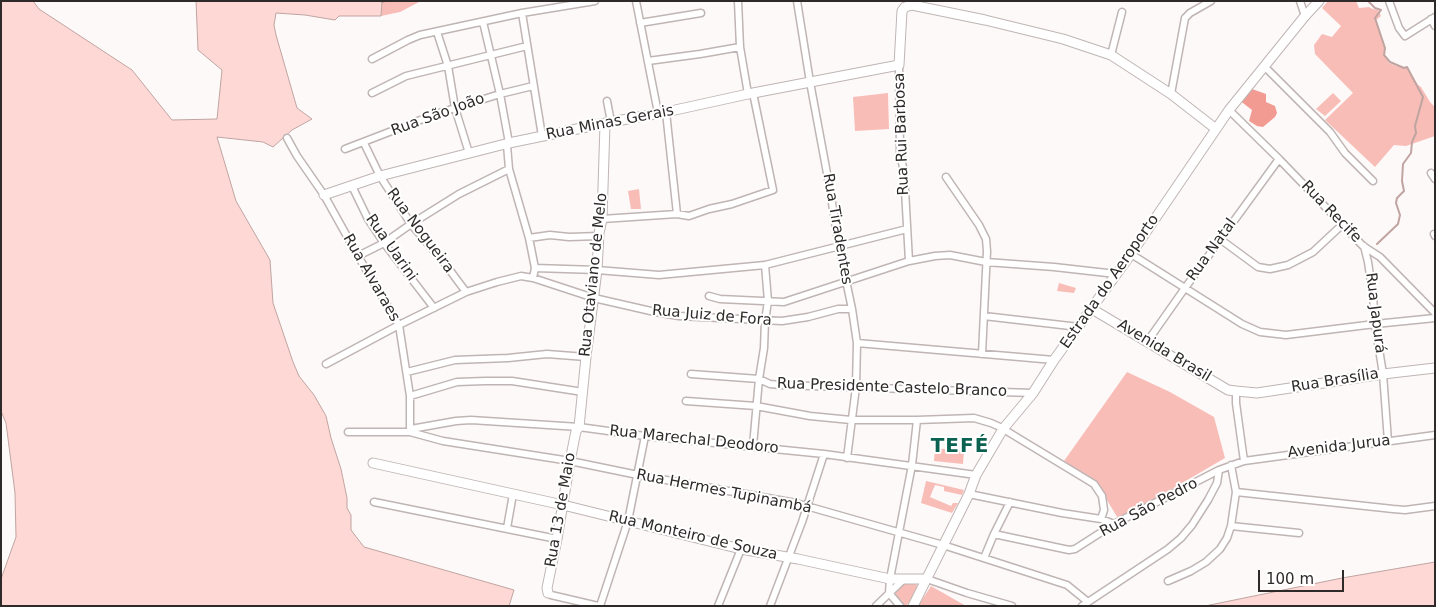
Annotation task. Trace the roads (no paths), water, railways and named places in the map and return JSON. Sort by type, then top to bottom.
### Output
[{"type":"street","points":[[372,59],[414,37],[522,13],[595,1]]},
{"type":"street","points":[[636,1],[648,61],[662,112],[677,214]]},
{"type":"street","points":[[602,219],[677,214],[689,216],[773,190],[740,46],[738,1]]},
{"type":"street","name":"Rua Tiradentes","points":[[797,1],[839,247],[852,309],[856,343],[856,387],[847,458]]},
{"type":"street","points":[[1171,94],[1185,18],[1190,12],[1211,1]]},
{"type":"street","points":[[1300,1],[1305,16]]},
{"type":"street","name":"Estrada do Aeroporto","points":[[913,606],[969,494],[976,475],[1003,429],[1033,393],[1054,360],[1131,254],[1229,110],[1318,1]]},
{"type":"street","points":[[1388,1],[1399,28],[1405,36],[1433,18],[1435,26]]},
{"type":"street","name":"Rua Rui Barbosa","points":[[909,261],[904,172],[900,154],[899,65],[902,11],[905,7],[917,6],[985,20],[1063,39],[1111,55]]},
{"type":"street","points":[[1122,12],[1111,55],[1171,94],[1216,129]]},
{"type":"street","points":[[522,13],[542,136]]},
{"type":"street","points":[[640,23],[701,13]]},
{"type":"street","points":[[483,22],[500,94],[508,144],[509,170],[529,238],[535,268],[532,278]]},
{"type":"street","points":[[437,32],[448,66],[455,108],[469,153]]},
{"type":"street","points":[[372,93],[406,76],[527,46]]},
{"type":"street","points":[[648,61],[740,46]]},
{"type":"street","name":"Rua Minas Gerais","points":[[324,195],[380,176],[542,136],[750,93],[899,65]]},
{"type":"street","points":[[1265,67],[1330,132],[1345,153],[1373,181]]},
{"type":"street","name":"Rua São João","points":[[345,149],[455,108],[533,86]]},
{"type":"street","points":[[607,101],[608,123]]},
{"type":"street","name":"Rua Recife","points":[[1229,110],[1363,246],[1380,257],[1435,313]]},
{"type":"street","name":"Rua Otaviano de Melo","points":[[579,427],[602,219],[608,123]]},
{"type":"street","name":"Rua Alvaraes","points":[[287,138],[324,195],[399,325],[410,396],[411,430]]},
{"type":"street","name":"Rua Nogueira","points":[[364,143],[380,176],[411,224],[466,292]]},
{"type":"street","name":"Rua Natal","points":[[1147,342],[1279,159]]},
{"type":"street","points":[[358,256],[384,243],[458,194],[509,170]]},
{"type":"street","points":[[946,177],[984,234],[987,244],[982,354]]},
{"type":"street","name":"Rua Uarini","points":[[352,186],[368,219],[384,243],[434,308]]},
{"type":"street","points":[[1220,239],[1258,268],[1270,269],[1294,262],[1314,252],[1343,224]]},
{"type":"street","points":[[535,268],[659,275],[765,265],[907,229]]},
{"type":"street","points":[[529,238],[550,235],[569,237],[599,236]]},
{"type":"street","name":"Rua Japurá","points":[[1363,246],[1368,262],[1383,374],[1388,441]]},
{"type":"street","points":[[1131,254],[1242,324],[1260,332],[1286,335],[1435,318]]},
{"type":"street","points":[[708,296],[720,300],[784,302],[909,261],[950,255],[986,262],[1116,274]]},
{"type":"street","points":[[753,446],[768,301],[765,265]]},
{"type":"street","name":"Rua Juiz de Fora","points":[[326,364],[466,292],[522,276],[594,298],[679,316],[782,321],[808,317],[838,309],[852,309]]},
{"type":"street","name":"Avenida Brasil","points":[[1092,308],[1228,390],[1236,392]]},
{"type":"street","points":[[984,316],[1079,327]]},
{"type":"street","points":[[856,343],[1054,360]]},
{"type":"street","points":[[407,372],[455,360],[547,354],[586,357]]},
{"type":"street","name":"Rua Brasília","points":[[1236,392],[1257,393],[1435,368]]},
{"type":"street","name":"Rua Presidente Castelo Branco","points":[[691,374],[759,380],[780,385],[1033,393]]},
{"type":"street","points":[[410,396],[457,382],[484,381],[512,382],[583,392]]},
{"type":"street","points":[[1236,392],[1244,461]]},
{"type":"street","points":[[686,401],[756,406],[810,416],[852,420],[974,418],[1003,429],[1097,488],[1103,500],[1101,519]]},
{"type":"street","name":"Rua Marechal Deodoro","points":[[411,430],[471,420],[579,427],[645,436],[824,454],[976,475]]},
{"type":"street","points":[[900,606],[889,593],[890,579],[912,465],[917,420]]},
{"type":"street","name":"Rua 13 de Maio","points":[[548,593],[547,588],[558,539],[570,461],[576,431],[579,427]]},
{"type":"street","name":"Rua Hermes Tupinambá","points":[[348,432],[411,430],[443,442],[570,461],[796,503],[943,545],[1067,585],[1085,604]]},
{"type":"street","name":"Avenida Jurua","points":[[1244,461],[1435,435]]},
{"type":"street","points":[[548,593],[599,606],[628,522],[645,436]]},
{"type":"street","points":[[770,606],[807,507],[824,454]]},
{"type":"street","name":"Rua São Pedro","points":[[994,534],[1072,550],[1114,524],[1219,470],[1244,461]]},
{"type":"street","name":"Rua Monteiro de Souza","points":[[373,463],[563,504],[741,550],[788,557],[890,579],[927,579],[1012,606]]},
{"type":"street","points":[[1168,581],[1206,562],[1224,544],[1231,526],[1236,492],[1231,465]]},
{"type":"street","points":[[1085,604],[1168,549],[1181,538],[1208,500],[1217,483],[1219,470]]},
{"type":"street","points":[[1236,492],[1405,510],[1435,506]]},
{"type":"street","points":[[507,528],[513,494]]},
{"type":"street","points":[[969,494],[1101,519],[1114,524]]},
{"type":"street","points":[[374,502],[558,539]]},
{"type":"street","points":[[984,558],[1010,502]]},
{"type":"street","points":[[1231,526],[1299,533]]},
{"type":"street","points":[[718,606],[741,550]]},
{"type":"street","points":[[876,606],[903,580]]},
{"type":"waterway","points":[[1368,1],[1375,8],[1381,10],[1375,18],[1385,48],[1384,55],[1390,62],[1404,68],[1407,67],[1423,97],[1415,126],[1416,133],[1412,142],[1411,153],[1403,164],[1402,181],[1404,191],[1397,198],[1396,203],[1400,215],[1398,224],[1377,244]]},
{"type":"district","name":"TEFÉ","points":[[960,447]]}]
